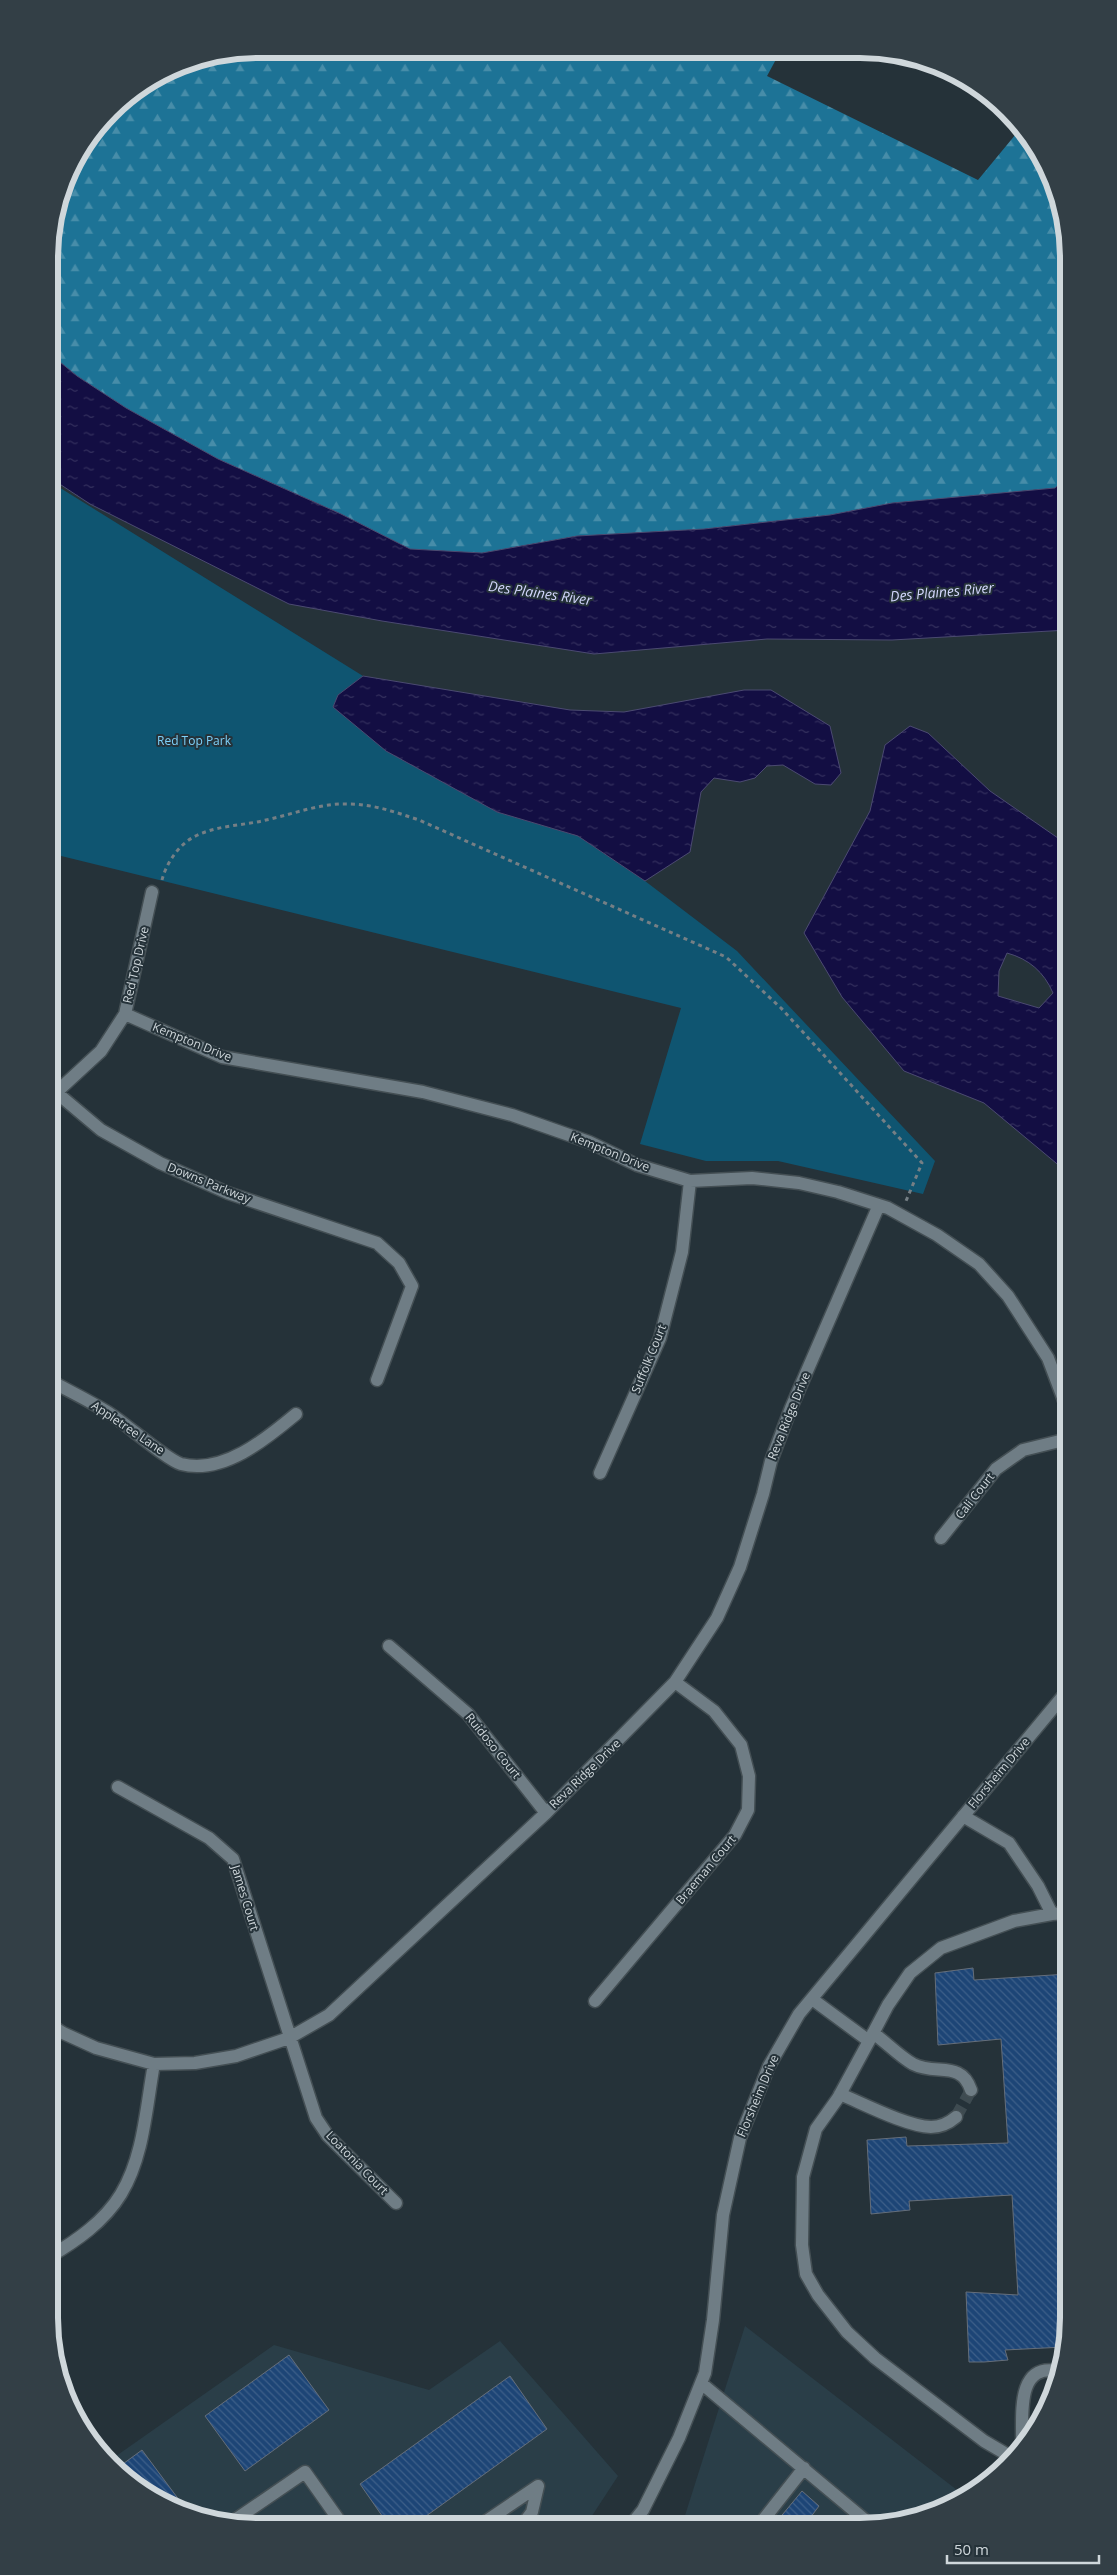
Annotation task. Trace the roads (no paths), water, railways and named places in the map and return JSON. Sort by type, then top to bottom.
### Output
[{"type":"street","name":"Red Top Drive","points":[[58,1091],[101,1051],[125,1014],[152,892]]},
{"type":"street","name":"Kempton Drive","points":[[125,1014],[222,1057],[422,1092],[512,1115],[589,1142],[636,1165],[690,1181],[752,1178],[799,1183],[838,1192],[879,1205],[937,1234],[985,1270],[1008,1296],[1048,1358],[1060,1390]]},
{"type":"street","name":"Downs Parkway","points":[[58,1100],[101,1130],[160,1163],[228,1193],[377,1243],[399,1262],[412,1286],[378,1380]]},
{"type":"street","name":"Suffolk Court","points":[[600,1473],[660,1338],[682,1252],[690,1181]]},
{"type":"street","name":"Reva Ridge Drive","points":[[58,2030],[96,2048],[154,2064],[195,2062],[236,2056],[289,2038],[329,2015],[546,1812],[675,1682],[718,1618],[736,1575],[763,1494],[771,1461],[791,1408],[879,1205]]},
{"type":"street","name":"Appletree Lane","points":[[58,1385],[109,1413],[180,1464],[204,1465],[240,1454],[274,1433],[296,1414]]},
{"type":"street","name":"Cali Court","points":[[941,1538],[996,1469],[1023,1450],[1060,1441]]},
{"type":"street","name":"Ruidoso Court","points":[[389,1646],[468,1714],[546,1812]]},
{"type":"street","name":"Braeman Court","points":[[595,2001],[735,1836],[748,1810],[749,1776],[741,1744],[714,1711],[675,1682]]},
{"type":"street","name":"Florsheim Drive","points":[[637,2518],[643,2510],[679,2438],[705,2373],[714,2320],[724,2215],[740,2138],[769,2066],[799,2014],[1060,1700]]},
{"type":"street","name":"James Court","points":[[118,1787],[209,1838],[233,1859],[289,2038]]},
{"type":"street","points":[[963,1816],[1009,1843],[1038,1886],[1052,1914]]},
{"type":"street","points":[[1006,2454],[984,2441],[875,2358],[847,2332],[818,2295],[806,2274],[802,2245],[804,2177],[816,2129],[840,2094],[888,2005],[910,1973],[940,1948],[1014,1921],[1060,1914]]},
{"type":"street","points":[[812,1999],[913,2064],[927,2069],[957,2071],[967,2078],[971,2090]]},
{"type":"street","name":"Loatonia Court","points":[[289,2038],[316,2118],[328,2136],[396,2203]]},
{"type":"street","points":[[58,2251],[80,2238],[102,2217],[121,2194],[139,2149],[154,2064]]},
{"type":"street","points":[[840,2094],[885,2113],[931,2127],[948,2124],[956,2118]]},
{"type":"street","points":[[1023,2433],[1025,2387],[1036,2373],[1042,2370],[1052,2371]]},
{"type":"street","points":[[701,2383],[862,2518]]},
{"type":"street","points":[[765,2518],[804,2468]]},
{"type":"street","points":[[240,2517],[305,2472],[337,2518]]},
{"type":"street","points":[[491,2518],[538,2486],[532,2512],[528,2518]]},
{"type":"water","name":"Des Plaines River","points":[[58,360],[77,376],[126,408],[218,459],[341,514],[410,549],[482,553],[577,536],[704,529],[830,515],[892,503],[1055,488],[1060,484],[1060,630],[892,640],[767,639],[594,654],[382,621],[289,604],[90,504],[58,483]]},
{"type":"water","points":[[363,676],[570,710],[624,712],[744,690],[771,690],[830,726],[841,773],[831,785],[815,784],[783,765],[767,766],[755,778],[740,782],[714,778],[701,792],[690,852],[645,881],[578,836],[497,812],[386,751],[333,707],[338,695]]},
{"type":"water","points":[[910,726],[928,733],[990,791],[1060,839],[1060,1166],[984,1103],[904,1071],[842,997],[804,933],[870,811],[885,745]],"holes":[[[1007,953],[1035,967],[1053,993],[1039,1008],[998,996],[999,971]]]},
{"type":"tunnel","points":[[956,2117],[971,2090]]},
{"type":"park label","name":"Red Top Park","points":[[194,741]]}]
